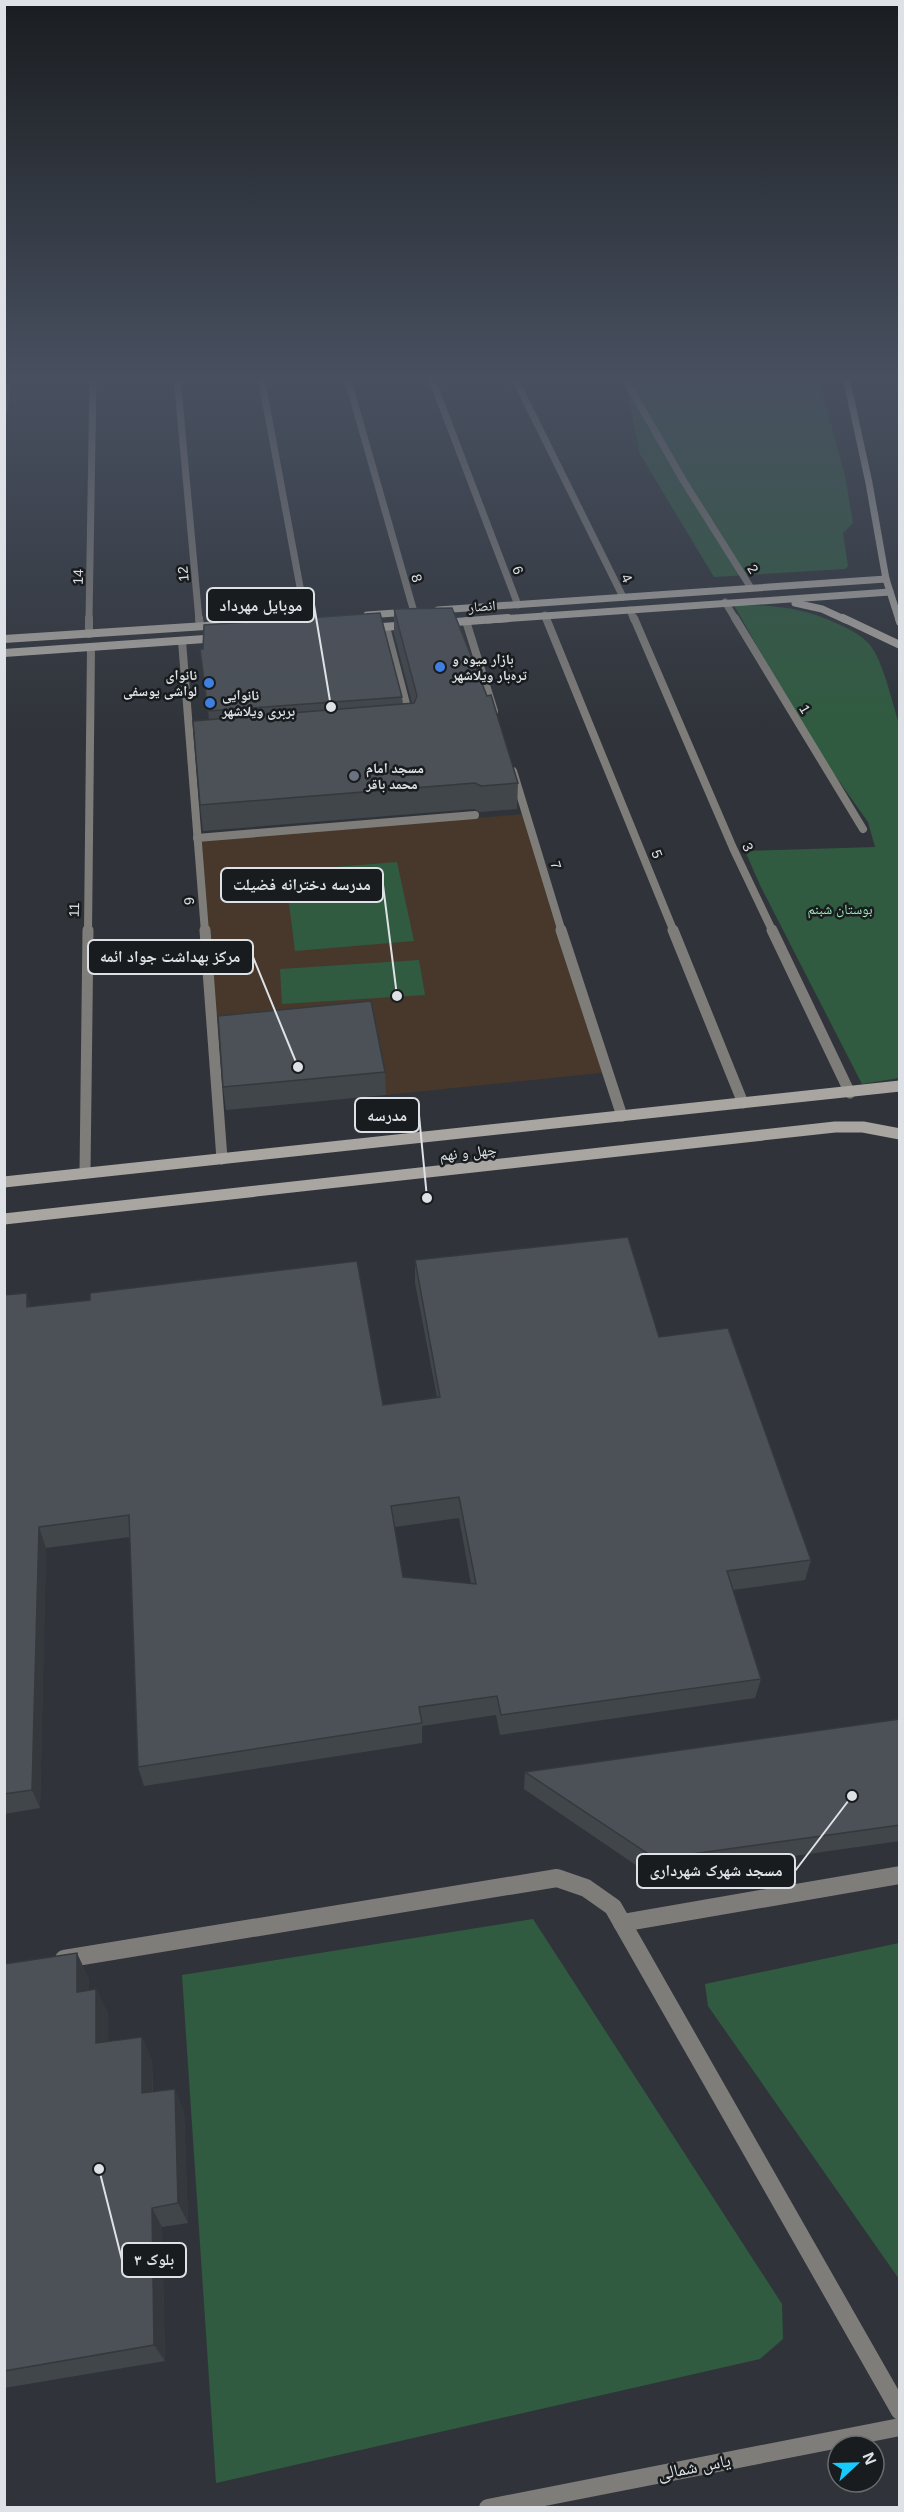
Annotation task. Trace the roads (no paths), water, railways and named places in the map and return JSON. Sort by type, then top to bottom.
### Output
[{"type":"street","name":"14","points":[[89,634],[91,494]]},
{"type":"street","name":"12","points":[[188,494],[200,626]]},
{"type":"street","points":[[283,494],[306,619]]},
{"type":"street","name":"8","points":[[380,494],[414,612]]},
{"type":"street","name":"6","points":[[476,494],[518,604]]},
{"type":"street","name":"4","points":[[572,494],[623,597]]},
{"type":"street","name":"2","points":[[692,494],[751,588]]},
{"type":"street","points":[[871,494],[886,579],[900,622]]},
{"type":"street","name":"انصار","points":[[360,615],[886,579]]},
{"type":"street","name":"انصار","points":[[431,623],[890,592]]},
{"type":"street","points":[[767,600],[801,603],[822,609],[900,645]]},
{"type":"street","name":"1","points":[[725,602],[862,829]]},
{"type":"street","name":"3","points":[[630,610],[733,848],[850,1093]]},
{"type":"street","name":"5","points":[[545,615],[743,1103]]},
{"type":"street","points":[[297,620],[317,618]]},
{"type":"street","points":[[466,621],[497,720]]},
{"type":"street","points":[[4,639],[235,624]]},
{"type":"street","points":[[362,628],[420,624]]},
{"type":"street","points":[[386,627],[411,723],[399,724]]},
{"type":"street","points":[[4,653],[230,637]]},
{"type":"street","name":"9","points":[[182,640],[222,1159]]},
{"type":"street","name":"11","points":[[85,1173],[91,647]]},
{"type":"street","points":[[190,740],[202,740]]},
{"type":"street","name":"7","points":[[511,764],[562,936],[622,1116]]},
{"type":"street","points":[[197,838],[475,815]]},
{"type":"street","name":"چهل و نهم","points":[[4,1182],[900,1086]]},
{"type":"street","name":"چهل و نهم","points":[[4,1219],[835,1127],[863,1128],[900,1134]]},
{"type":"street","points":[[622,1923],[900,1875]]},
{"type":"street","points":[[51,1961],[557,1878],[586,1888],[613,1907],[900,2410]]},
{"type":"street","name":"یاس شمالی","points":[[488,2508],[900,2427]]},
{"type":"place","name":"بازار میوه و تره‌بار ویلاشهر","points":[[440,667]]},
{"type":"place","name":"نانوای لواشی یوسفی","points":[[209,683]]},
{"type":"place","name":"نانوایی بربری ویلاشهر","points":[[210,703]]},
{"type":"place","name":"موبایل مهرداد","points":[[331,707]]},
{"type":"place","name":"مسجد امام محمد باقر","points":[[354,776]]},
{"type":"place","name":"مدرسه دخترانه فضیلت","points":[[397,996]]},
{"type":"place","name":"مرکز بهداشت جواد ائمه","points":[[298,1067]]},
{"type":"place","name":"مدرسه","points":[[427,1198]]},
{"type":"place","name":"مسجد شهرک شهرداری","points":[[852,1796]]},
{"type":"place","name":"بلوک ۳","points":[[99,2169]]},
{"type":"park label","name":"بوستان شبنم","points":[[840,909]]}]
